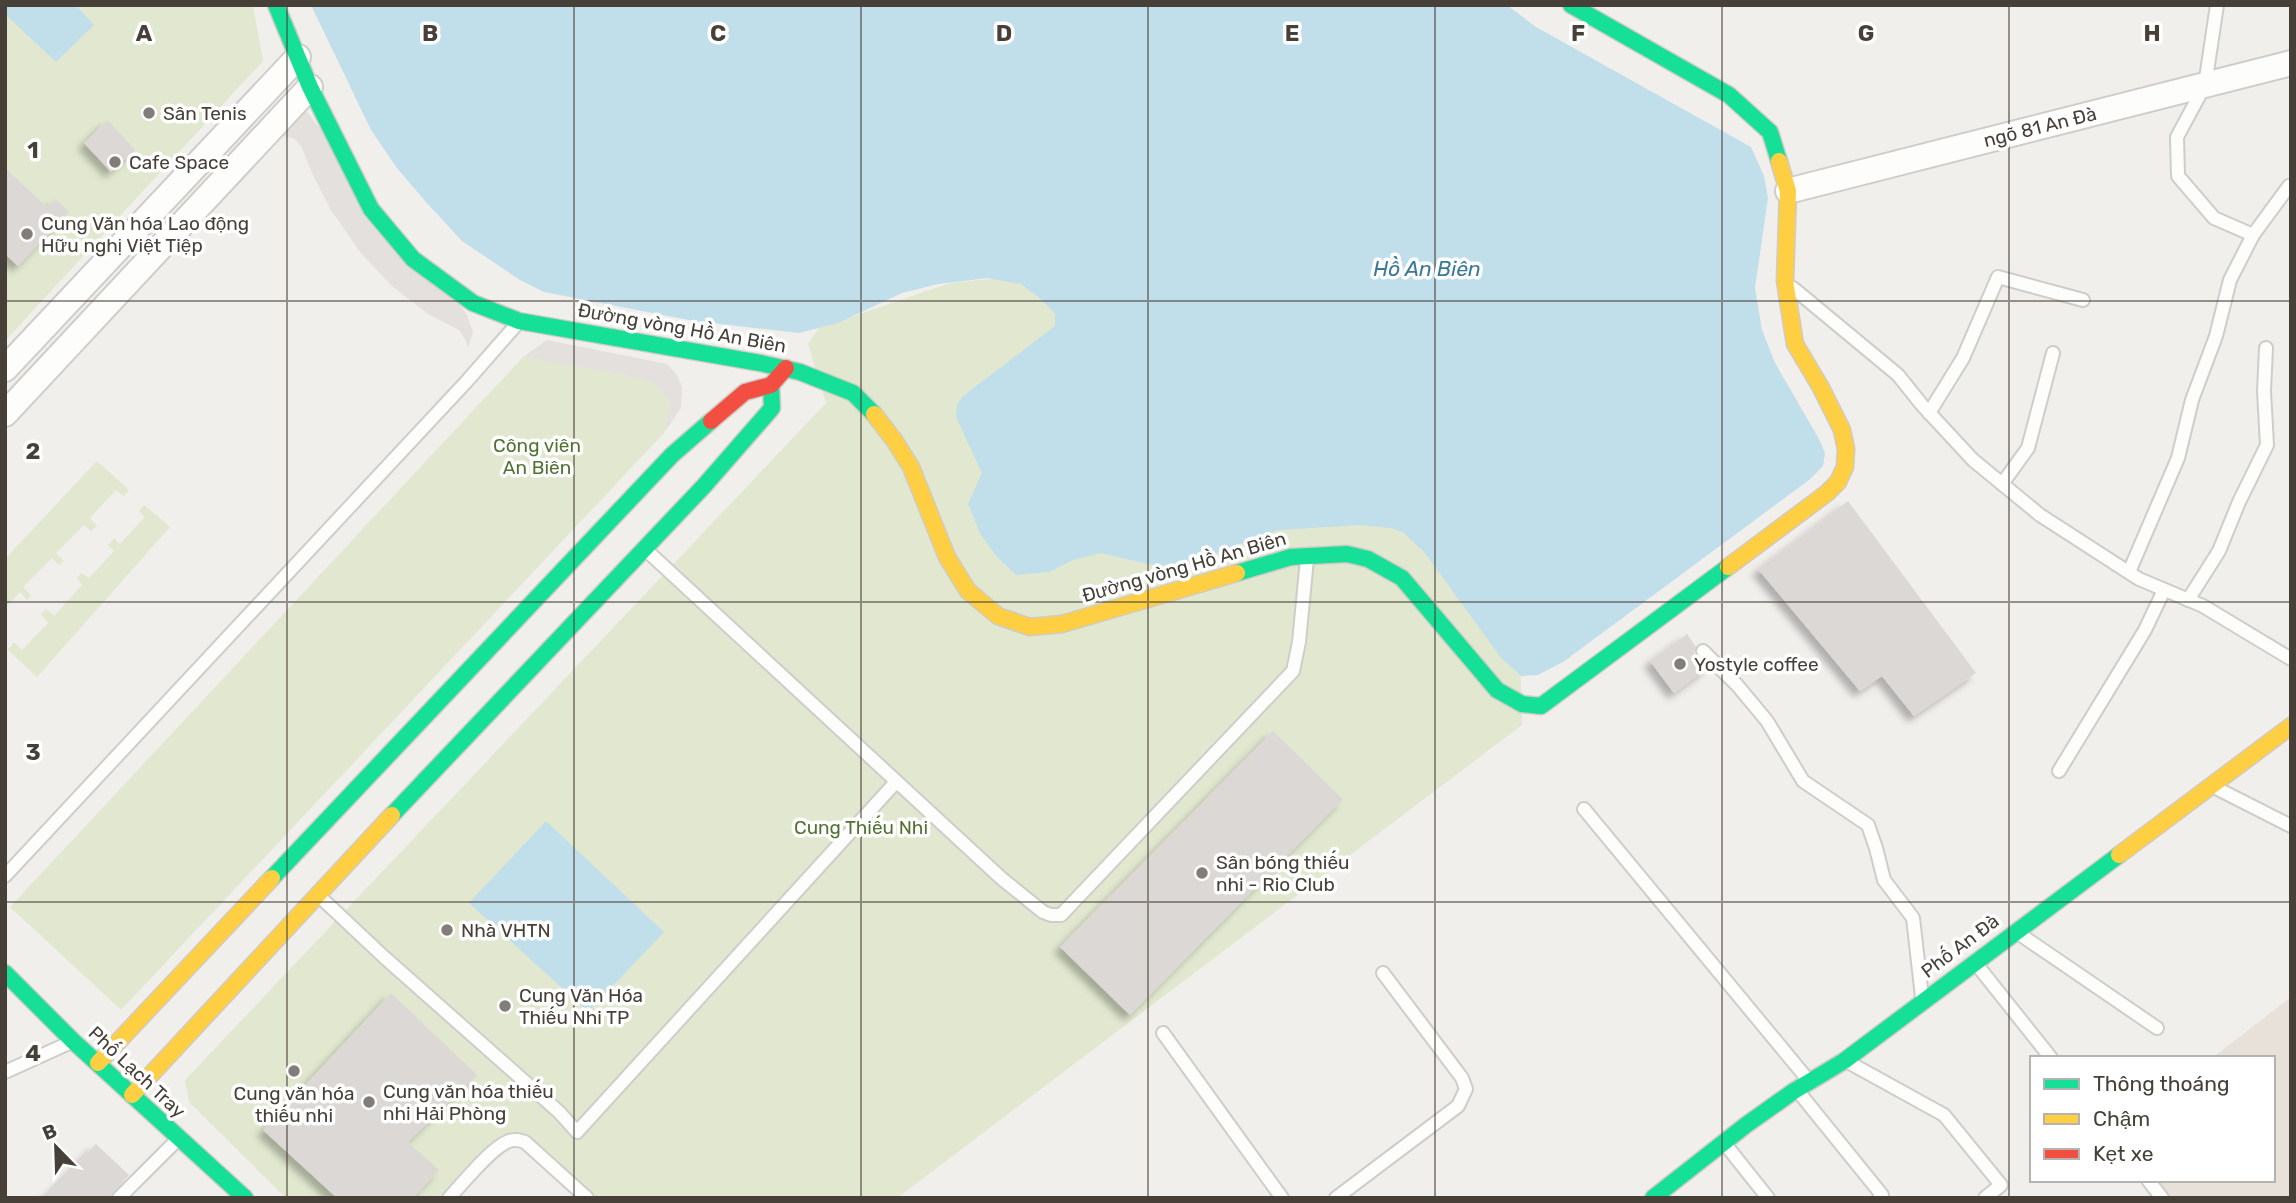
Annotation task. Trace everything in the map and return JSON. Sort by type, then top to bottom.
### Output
[{"type":"street","name":"Đường vòng Hồ An Biên","points":[[276,5],[310,87],[371,209],[413,259],[473,303],[519,321],[705,352],[800,372],[853,393],[869,408],[911,467],[947,556],[968,592],[998,616],[1030,627],[1062,624],[1291,557],[1347,554],[1368,559],[1402,578],[1497,690],[1522,704],[1541,706],[1827,493],[1838,482],[1844,467],[1846,449],[1842,430],[1795,344],[1785,281],[1788,191],[1770,132],[1729,95],[1571,5]]},
{"type":"street","points":[[5,369],[298,57]]},
{"type":"street","name":"ngõ 81 An Đà","points":[[1788,191],[2291,63]]},
{"type":"street","points":[[5,414],[310,87]]},
{"type":"street","points":[[134,231],[157,252]]},
{"type":"street","points":[[52,320],[73,341]]},
{"type":"street","points":[[98,1063],[441,708],[672,455],[745,392],[771,385],[786,369]]},
{"type":"street","points":[[132,1095],[318,895],[464,730],[704,486],[772,408],[771,385]]},
{"type":"street","name":"Phố An Đà","points":[[1654,1198],[1723,1141],[1803,1085],[1844,1061],[2291,726]]},
{"type":"street","name":"Phố Lạch Tray","points":[[5,973],[73,1041],[245,1198]]},
{"type":"lane","points":[[2217,5],[2206,85],[2177,137],[2178,177],[2214,218],[2253,235]]},
{"type":"lane","points":[[2129,572],[2178,458],[2192,400],[2216,336],[2230,280],[2253,235],[2289,186],[2291,187]]},
{"type":"lane","points":[[1929,413],[1963,358],[1998,277],[2083,300]]},
{"type":"lane","points":[[1785,281],[1898,375],[1973,460],[2040,515],[2129,572],[2203,607],[2291,659]]},
{"type":"lane","points":[[5,876],[467,381],[519,321]]},
{"type":"lane","points":[[2188,600],[2219,551],[2267,445],[2264,391],[2266,348]]},
{"type":"lane","points":[[2002,484],[2028,448],[2053,353]]},
{"type":"lane","points":[[645,548],[895,782],[1028,901],[1051,915],[1060,915],[1293,671],[1300,642],[1307,555]]},
{"type":"lane","points":[[2059,771],[2145,630],[2164,590]]},
{"type":"lane","points":[[1703,651],[1737,685],[1767,721],[1803,781],[1868,825],[1884,880],[1913,918],[1922,1000]]},
{"type":"lane","points":[[318,895],[559,1112],[577,1132],[895,782]]},
{"type":"lane","points":[[2211,785],[2291,826]]},
{"type":"lane","points":[[1584,809],[1803,1085],[1882,1195],[1879,1198]]},
{"type":"lane","points":[[2015,931],[2157,1028]]},
{"type":"lane","points":[[1975,962],[2049,1056]]},
{"type":"lane","points":[[1336,1198],[1458,1106],[1466,1089],[1462,1078],[1383,973]]},
{"type":"lane","points":[[1163,1033],[1282,1198]]},
{"type":"lane","points":[[5,1072],[73,1041]]},
{"type":"lane","points":[[1844,1061],[1944,1115],[2001,1185],[1985,1198]]},
{"type":"lane","points":[[119,1198],[178,1139]]},
{"type":"lane","points":[[449,1198],[497,1148],[510,1140],[518,1139],[525,1142],[587,1198]]},
{"type":"lane","points":[[1723,1141],[1768,1198]]},
{"type":"lane","points":[[2150,1182],[2162,1198]]},
{"type":"shaded area","points":[[306,111],[466,313],[473,332],[468,348],[459,330],[428,314],[392,286],[360,252],[331,210],[301,146],[294,138],[283,136]]},
{"type":"shaded area","points":[[547,340],[667,364],[677,375],[682,387],[681,408],[664,433],[669,403],[662,391],[650,381],[523,357]]},
{"type":"shaded area","points":[[2291,997],[2291,1198],[2169,1198],[2158,1182],[2275,1182],[2275,1056],[2215,1056]]},
{"type":"green space","points":[[5,5],[253,5],[263,61],[5,341]]},
{"type":"green space","name":"Cung Thiếu Nhi","points":[[1036,274],[1272,513],[1406,524],[1501,658],[1521,676],[1522,725],[897,1198],[597,1198],[510,1140],[452,1198],[286,1198],[189,1102],[185,1080],[826,403],[808,344],[819,328],[950,283]]},
{"type":"green space","name":"Công viên An Biên","points":[[523,357],[650,381],[662,391],[669,403],[664,433],[121,1010],[10,907]]},
{"type":"green space","points":[[97,461],[129,490],[124,496],[116,490],[90,518],[97,526],[91,531],[84,525],[56,553],[64,561],[59,565],[52,558],[23,587],[31,595],[27,600],[20,592],[5,608],[5,559]]},
{"type":"green space","points":[[144,505],[170,527],[37,677],[8,650],[14,642],[22,650],[48,623],[41,614],[46,609],[54,616],[82,585],[77,578],[81,573],[89,578],[114,551],[108,545],[114,538],[120,544],[145,517],[139,511]]},
{"type":"water","points":[[5,5],[76,5],[94,25],[56,62],[5,14]]},
{"type":"water","name":"Hồ An Biên","points":[[311,5],[1507,5],[1536,27],[1751,147],[1764,176],[1768,198],[1755,288],[1762,330],[1775,363],[1819,439],[1825,453],[1823,466],[1809,480],[1563,662],[1538,675],[1521,676],[1501,658],[1425,553],[1404,533],[1391,528],[1360,525],[1278,530],[1202,561],[1175,567],[1156,566],[1101,553],[1073,560],[1049,572],[1016,575],[998,558],[981,535],[968,504],[982,473],[956,417],[957,405],[963,396],[1055,326],[1055,314],[1041,299],[1021,284],[988,278],[938,284],[902,293],[838,323],[799,333],[694,321],[544,292],[520,280],[462,241],[397,168],[371,130]]},
{"type":"water","points":[[546,821],[664,932],[588,1012],[469,903]]},
{"type":"building","points":[[108,120],[135,150],[111,172],[84,143]]},
{"type":"building","name":"Cung Văn hóa Lao động Hữu nghị Việt Tiệp","points":[[5,168],[47,207],[55,199],[69,212],[18,266],[5,254]]},
{"type":"building","points":[[1848,501],[1976,673],[1914,716],[1882,676],[1860,691],[1758,569]]},
{"type":"building","name":"Yostyle coffee","points":[[1687,634],[1696,647],[1696,657],[1708,668],[1674,693],[1650,661]]},
{"type":"building","name":"Sân bóng thiếu nhi - Rio Club","points":[[1273,731],[1343,799],[1130,1015],[1060,947]]},
{"type":"building","name":"Cung văn hóa thiếu nhi Hải Phòng","points":[[391,993],[477,1075],[408,1142],[439,1170],[413,1198],[337,1198],[263,1130]]},
{"type":"building","points":[[96,1144],[129,1175],[110,1198],[45,1198]]},
{"type":"traffic: fast","points":[[276,5],[310,87],[371,209],[413,259],[473,303],[519,321],[800,372],[853,393],[874,414]]},
{"type":"traffic: fast","points":[[1571,5],[1729,95],[1770,132],[1779,161]]},
{"type":"traffic: fast","points":[[392,815],[704,486],[772,408],[771,385]]},
{"type":"traffic: fast","points":[[272,878],[672,455],[711,421]]},
{"type":"traffic: fast","points":[[1237,573],[1291,557],[1347,554],[1368,559],[1402,578],[1497,690],[1522,704],[1541,706],[1728,567]]},
{"type":"traffic: fast","points":[[1653,1198],[1746,1125],[1794,1091],[1844,1061],[2119,855]]},
{"type":"traffic: fast","points":[[5,973],[73,1041],[245,1198]]},
{"type":"traffic: slow","points":[[1728,567],[1827,493],[1838,482],[1845,467],[1846,449],[1842,430],[1795,344],[1785,281],[1788,191],[1779,161]]},
{"type":"traffic: slow","points":[[874,414],[911,467],[947,557],[968,591],[998,616],[1030,627],[1062,624],[1237,573]]},
{"type":"traffic: slow","points":[[2119,855],[2291,726]]},
{"type":"traffic: slow","points":[[132,1095],[392,815]]},
{"type":"traffic: slow","points":[[98,1063],[272,878]]},
{"type":"traffic: jam","points":[[711,421],[745,392],[771,385],[786,368]]},
{"type":"place","name":"Sân Tenis","points":[[149,113]]},
{"type":"place","name":"Cafe Space","points":[[115,162]]},
{"type":"place","name":"Cung Văn hóa Lao động Hữu nghị Việt Tiệp","points":[[27,234]]},
{"type":"place","name":"Yostyle coffee","points":[[1680,664]]},
{"type":"place","name":"Sân bóng thiếu nhi - Rio Club","points":[[1202,873]]},
{"type":"place","name":"Nhà VHTN","points":[[447,930]]},
{"type":"place","name":"Cung Văn Hóa Thiếu Nhi TP","points":[[505,1006]]},
{"type":"place","name":"Cung văn hóa thiếu nhi","points":[[294,1071]]},
{"type":"place","name":"Cung văn hóa thiếu nhi Hải Phòng","points":[[369,1102]]}]
